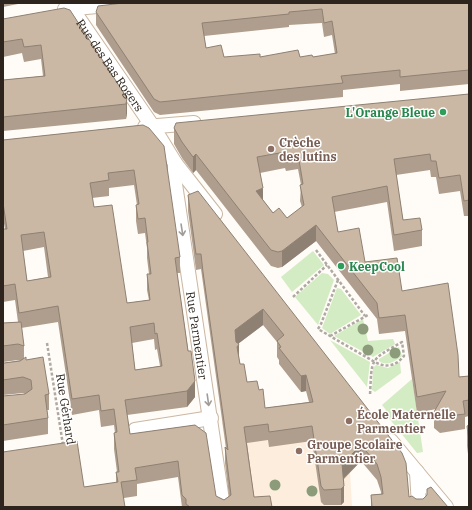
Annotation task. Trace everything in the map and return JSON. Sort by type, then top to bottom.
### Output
[{"type":"street","points":[[53,11],[70,5],[129,3]]},
{"type":"street","name":"Rue des Bas Rogers","points":[[70,5],[153,126],[175,163],[224,226]]},
{"type":"street","points":[[128,129],[208,122]]},
{"type":"street","name":"Rue Parmentier","points":[[175,163],[175,184],[211,418],[223,507]]},
{"type":"street","points":[[178,203],[188,194],[199,192]]},
{"type":"street","points":[[135,430],[211,418]]},
{"type":"street","points":[[385,433],[446,507]]},
{"type":"street","points":[[417,472],[419,507]]},
{"type":"path","points":[[316,250],[366,316],[330,336]]},
{"type":"path","points":[[292,296],[327,265]]},
{"type":"path","points":[[338,280],[318,329],[373,361],[382,366],[388,366],[400,361],[404,356],[402,342],[373,361],[370,395]]},
{"type":"path","name":"Rue Gérhard","points":[[47,343],[64,452]]},
{"type":"shaded area","name":"Groupe Scolaire Parmentier","points":[[264,416],[381,442],[350,472],[352,507],[234,507],[222,422]]},
{"type":"green space","points":[[313,251],[324,265],[292,292],[281,277]]},
{"type":"green space","points":[[322,273],[328,274],[334,280],[318,325],[295,297]]},
{"type":"green space","points":[[337,288],[341,289],[361,315],[330,334],[322,328]]},
{"type":"green space","points":[[363,319],[368,341],[393,339],[395,344],[373,357],[334,336]]},
{"type":"green space","points":[[330,340],[370,362],[367,387]]},
{"type":"green space","points":[[399,347],[402,356],[388,363],[382,363],[379,361],[379,359]]},
{"type":"green space","points":[[400,362],[401,373],[375,392],[372,390],[373,368],[376,365],[388,368]]},
{"type":"green space","points":[[412,379],[423,452],[417,453],[384,412],[386,410],[382,405]]},
{"type":"building","points":[[123,3],[469,3],[469,70],[400,77],[400,70],[341,76],[343,83],[160,102],[154,99],[96,12],[98,6]],"holes":[[[322,9],[324,23],[332,21],[337,53],[313,57],[312,55],[300,57],[298,50],[260,57],[260,54],[224,57],[221,45],[206,48],[202,23]]]},
{"type":"building","points":[[64,8],[70,10],[127,98],[126,104],[3,117],[3,80],[45,76],[41,45],[24,47],[22,39],[3,42],[3,19]]},
{"type":"building","points":[[469,94],[469,200],[464,201],[460,175],[439,178],[436,161],[431,161],[430,154],[394,159],[403,220],[420,218],[422,230],[394,235],[387,186],[332,197],[338,232],[359,228],[365,262],[397,258],[402,291],[448,283],[458,355],[459,377],[469,376],[469,400],[463,401],[465,414],[440,417],[434,412],[446,391],[417,397],[405,315],[379,318],[377,303],[316,225],[282,251],[278,252],[271,250],[196,154],[193,157],[174,128],[176,123]],"holes":[[[285,152],[286,155],[298,154],[303,184],[300,185],[304,205],[287,218],[279,208],[273,213],[256,191],[263,188],[257,157]]]},
{"type":"building","points":[[143,125],[149,128],[164,146],[180,257],[175,258],[188,351],[191,351],[195,381],[187,391],[125,400],[130,434],[195,425],[206,433],[216,496],[224,500],[231,495],[225,447],[228,450],[201,254],[196,254],[188,195],[198,191],[402,453],[406,463],[409,497],[412,496],[416,499],[423,499],[427,495],[427,489],[431,487],[448,507],[372,507],[371,495],[383,494],[381,477],[377,464],[361,445],[342,464],[344,486],[341,489],[324,490],[321,486],[312,426],[269,432],[268,424],[244,427],[254,497],[270,496],[272,507],[190,507],[186,504],[186,499],[182,495],[178,461],[135,468],[137,480],[121,482],[125,507],[3,507],[3,452],[77,441],[84,487],[118,482],[116,472],[119,472],[114,433],[117,432],[114,409],[101,411],[99,395],[72,399],[58,306],[19,313],[15,284],[3,286],[3,229],[7,229],[3,203],[3,140]],"holes":[[[134,170],[139,204],[136,205],[138,219],[145,218],[148,242],[151,274],[147,274],[150,300],[127,303],[112,205],[94,207],[90,183],[109,180],[108,173]],[[44,232],[51,277],[27,281],[21,235]],[[263,309],[284,335],[277,341],[281,347],[279,348],[301,376],[306,375],[313,402],[265,408],[263,389],[259,390],[257,381],[247,382],[244,364],[240,364],[237,347],[239,344],[236,342],[235,330]],[[154,323],[162,366],[135,370],[130,327]]]},
{"type":"building","points":[[21,322],[24,346],[18,344],[3,346],[3,323]]},
{"type":"building","points":[[26,357],[26,360],[43,357],[49,394],[45,395],[48,418],[3,425],[3,396],[25,394],[32,389],[31,380],[23,377],[3,380],[3,362],[20,361]]},
{"type":"building","points":[[469,425],[469,441],[467,426]]},
{"type":"place","name":"L'Orange Bleue","points":[[443,112]]},
{"type":"place","name":"Crèche des lutins","points":[[271,149]]},
{"type":"place","name":"KeepCool","points":[[341,266]]},
{"type":"place","name":"École Maternelle Parmentier","points":[[349,421]]},
{"type":"place","name":"Groupe Scolaire Parmentier","points":[[299,451]]}]
